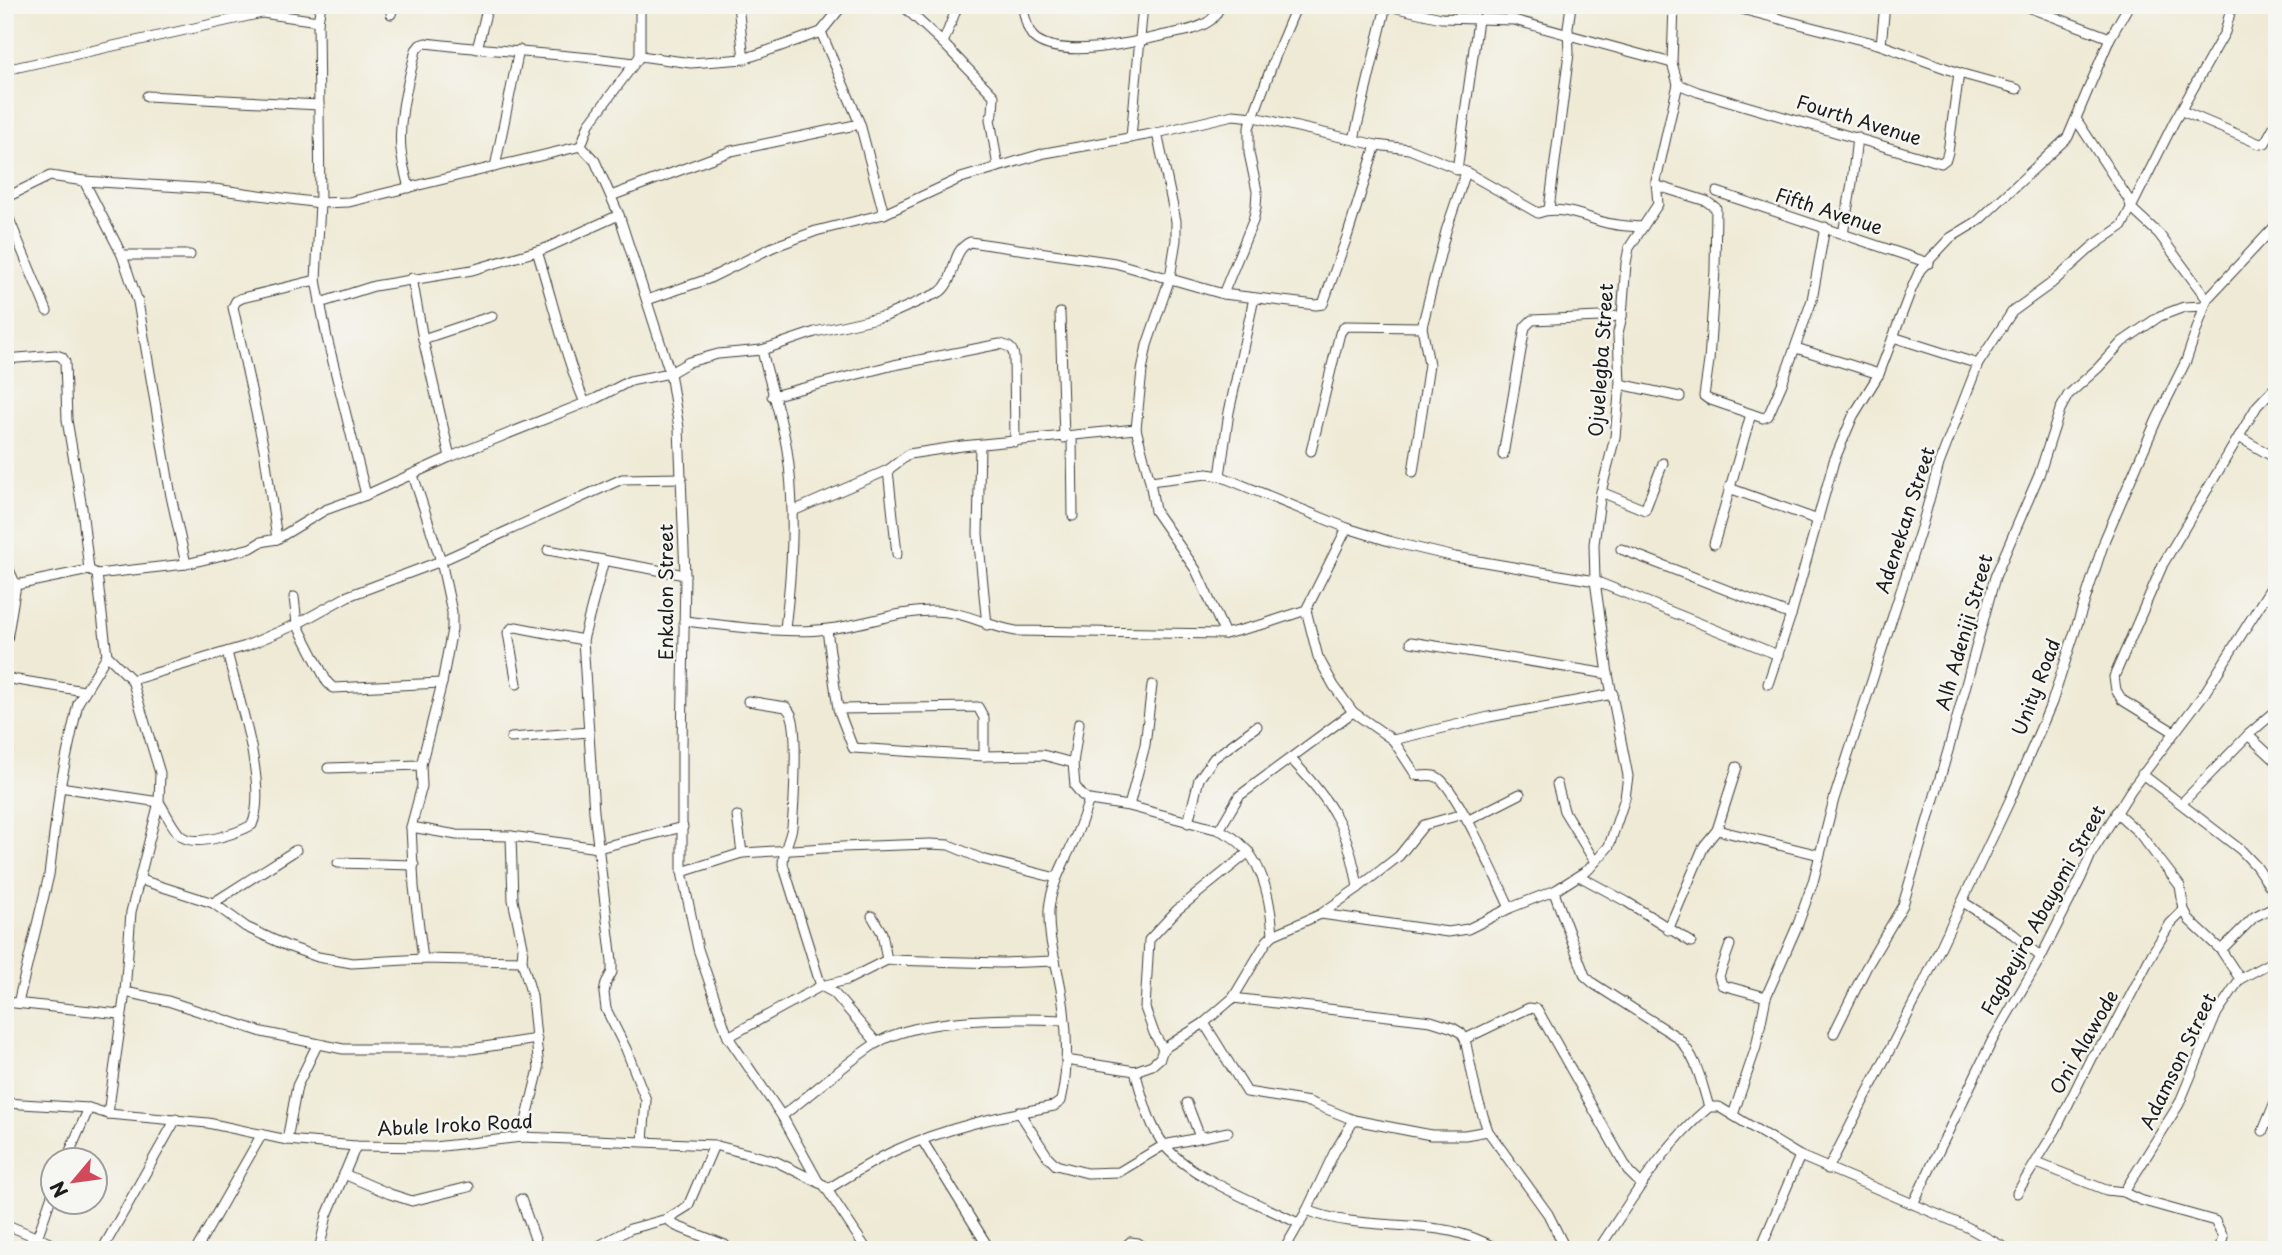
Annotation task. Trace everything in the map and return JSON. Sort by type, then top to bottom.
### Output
[{"type":"street","points":[[254,5],[262,13]]},
{"type":"street","points":[[321,5],[318,21],[320,203],[316,280],[366,495]]},
{"type":"street","points":[[477,49],[488,5]]},
{"type":"street","points":[[5,198],[50,176],[84,181],[214,189],[320,203],[349,202],[581,146],[589,124],[637,60],[640,5]]},
{"type":"street","points":[[737,5],[744,60]]},
{"type":"street","points":[[409,188],[401,152],[401,121],[403,101],[416,50],[420,44],[691,64],[744,60],[821,32],[844,5]]},
{"type":"street","points":[[902,5],[943,43],[993,96],[993,113],[990,119],[998,167]]},
{"type":"street","points":[[943,43],[958,5]]},
{"type":"street","points":[[1023,5],[1032,36],[1038,41],[1051,45],[1092,48],[1140,41],[1197,27],[1214,17],[1221,5]]},
{"type":"street","points":[[1131,138],[1143,5]]},
{"type":"street","points":[[1223,294],[1256,208],[1257,191],[1249,153],[1249,128],[1297,5]]},
{"type":"street","points":[[1549,209],[1569,53],[1567,28],[1571,5]]},
{"type":"street","name":"Ojuelegba Street","points":[[1556,890],[1578,877],[1609,846],[1625,798],[1628,776],[1608,674],[1595,581],[1594,544],[1601,492],[1615,437],[1620,383],[1618,334],[1626,263],[1629,248],[1658,204],[1656,181],[1678,84],[1672,63],[1674,5]]},
{"type":"street","points":[[1726,5],[1881,45],[1959,73],[2017,89]]},
{"type":"street","points":[[1881,45],[1885,5]]},
{"type":"street","points":[[2022,5],[2110,38]]},
{"type":"street","points":[[1768,684],[1791,615],[1842,438],[1879,374],[1920,270],[1950,238],[1978,221],[2068,137],[2110,38],[2129,5]]},
{"type":"street","name":"Adenekan Street","points":[[1733,1115],[1756,1047],[1766,997],[1798,924],[1834,799],[1940,464],[1978,364],[2012,312],[2052,284],[2093,246],[2122,226],[2174,122],[2225,32],[2232,5]]},
{"type":"street","points":[[1354,139],[1385,6],[1441,19],[1514,20],[1672,63]]},
{"type":"street","points":[[5,70],[262,13],[318,21]]},
{"type":"street","points":[[1413,472],[1429,364],[1422,327],[1461,171],[1478,20]]},
{"type":"street","points":[[821,32],[860,124],[884,214]]},
{"type":"street","points":[[495,167],[519,50]]},
{"type":"street","name":"Fourth Avenue","points":[[1678,84],[1941,163],[1948,152],[1959,73]]},
{"type":"street","points":[[147,96],[319,105]]},
{"type":"street","points":[[2182,111],[2260,144],[2265,143],[2277,121]]},
{"type":"street","points":[[647,300],[708,279],[773,247],[816,231],[884,214],[961,178],[1045,153],[1157,133],[1233,115],[1254,117],[1376,145],[1409,149],[1496,188],[1538,213],[1549,209],[1604,223],[1642,227]]},
{"type":"street","points":[[2076,119],[2129,200],[2132,209],[2159,234],[2205,302]]},
{"type":"street","points":[[611,196],[732,151],[860,124]]},
{"type":"street","points":[[1157,133],[1176,221],[1177,240],[1170,278],[1147,345],[1136,429],[1155,510],[1196,570],[1225,634]]},
{"type":"street","points":[[1843,234],[1857,137]]},
{"type":"street","points":[[16,585],[93,572],[186,564],[277,539],[325,510],[585,404],[630,381],[670,373],[689,362],[718,354],[762,350],[815,332],[886,316],[946,287],[960,248],[970,242],[1115,263],[1223,294],[1323,304],[1376,145]]},
{"type":"street","name":"Enkalon Street","points":[[581,146],[595,161],[618,215],[670,373],[679,428],[685,575],[682,872],[698,949],[728,1037],[782,1116],[824,1186]]},
{"type":"street","points":[[84,181],[122,255],[138,302],[171,496],[186,564]]},
{"type":"street","points":[[1658,186],[1706,201],[1716,208],[1709,360],[1703,391],[1708,399],[1763,418],[1768,416],[1812,300],[1825,227]]},
{"type":"street","name":"Fifth Avenue","points":[[1717,192],[1929,263]]},
{"type":"street","points":[[5,209],[47,311]]},
{"type":"street","points":[[320,303],[374,286],[472,270],[537,251],[618,215]]},
{"type":"street","name":"Unity Road","points":[[1828,1170],[1963,902],[2052,702],[2105,539],[2157,419],[2186,361],[2205,302],[2277,224]]},
{"type":"street","points":[[537,251],[565,353],[585,404]]},
{"type":"street","points":[[122,255],[190,255]]},
{"type":"street","points":[[412,278],[450,457]]},
{"type":"street","points":[[277,539],[264,449],[233,307],[236,301],[242,298],[316,280]]},
{"type":"street","points":[[1220,477],[1229,412],[1254,298]]},
{"type":"street","name":"Alh Adeniji Street","points":[[1834,1033],[1866,968],[1903,905],[1964,696],[1995,577],[2039,475],[2060,410],[2068,395],[2122,342],[2160,316],[2205,302]]},
{"type":"street","points":[[1060,313],[1073,516]]},
{"type":"street","points":[[423,339],[492,316]]},
{"type":"street","points":[[1503,455],[1525,327],[1532,320],[1622,316]]},
{"type":"street","points":[[1311,451],[1340,333],[1345,326],[1422,327]]},
{"type":"street","points":[[1893,337],[1978,364]]},
{"type":"street","points":[[772,396],[894,365],[1000,344],[1013,350],[1015,442]]},
{"type":"street","points":[[1796,348],[1879,374]]},
{"type":"street","points":[[762,350],[787,449],[793,511],[791,582],[785,629]]},
{"type":"street","points":[[5,359],[57,355],[65,362],[67,420],[107,654],[132,680],[160,773],[159,802],[131,912],[125,992],[108,1114]]},
{"type":"street","points":[[1620,383],[1680,397]]},
{"type":"street","points":[[2174,732],[2122,700],[2116,691],[2114,677],[2162,564],[2257,406],[2277,385]]},
{"type":"street","points":[[1714,544],[1751,414]]},
{"type":"street","points":[[793,511],[888,470],[909,454],[1136,429]]},
{"type":"street","points":[[2239,437],[2277,459]]},
{"type":"street","points":[[980,445],[978,534],[987,625]]},
{"type":"street","points":[[1601,492],[1645,510],[1663,463]]},
{"type":"street","points":[[888,470],[897,554]]},
{"type":"street","points":[[1150,481],[1207,474],[1220,477],[1347,528],[1392,542],[1455,557],[1595,581],[1778,655]]},
{"type":"street","points":[[413,475],[441,561],[452,612],[452,629],[442,683],[421,765],[422,786],[411,827],[414,887],[423,960]]},
{"type":"street","points":[[132,680],[246,646],[298,624],[348,596],[441,561],[622,479],[682,478]]},
{"type":"street","points":[[1729,488],[1818,520]]},
{"type":"street","points":[[1347,528],[1306,610],[1318,657],[1353,712],[1393,740],[1416,775],[1439,778],[1451,792],[1510,908]]},
{"type":"street","points":[[1621,549],[1791,615]]},
{"type":"street","points":[[548,550],[685,575]]},
{"type":"street","points":[[604,560],[583,640],[598,848],[612,972],[604,993],[606,1009],[626,1049],[646,1100],[643,1141]]},
{"type":"street","points":[[5,561],[16,585],[5,652]]},
{"type":"street","name":"Fagbeyiro Abayomi Street","points":[[1913,1204],[1992,1041],[2041,957],[2092,852],[2142,774],[2204,694],[2277,578]]},
{"type":"street","points":[[294,597],[298,624],[332,688],[442,683]]},
{"type":"street","points":[[684,621],[827,630],[896,615],[933,611],[958,612],[987,625],[1016,631],[1225,634],[1306,610]]},
{"type":"street","points":[[517,684],[508,633],[512,628],[583,640]]},
{"type":"street","points":[[827,630],[838,709],[853,748],[984,756],[1043,755],[1073,763]]},
{"type":"street","points":[[1411,642],[1608,674]]},
{"type":"street","points":[[60,787],[159,802],[180,835],[189,840],[198,841],[252,825],[256,817],[256,769],[227,652]]},
{"type":"street","points":[[18,1003],[49,875],[60,787],[78,703],[107,654]]},
{"type":"street","points":[[5,678],[84,691]]},
{"type":"street","points":[[1129,806],[1145,745],[1152,685]]},
{"type":"street","points":[[1393,740],[1489,717],[1613,694]]},
{"type":"street","points":[[748,701],[786,708],[792,715],[792,827],[789,843],[783,852],[783,864],[821,986],[834,993],[877,1043]]},
{"type":"street","points":[[838,709],[978,706],[984,718],[984,756]]},
{"type":"street","points":[[2182,803],[2248,734],[2277,710]]},
{"type":"street","points":[[1219,830],[1239,796],[1353,712]]},
{"type":"street","points":[[1079,723],[1073,763],[1078,792],[1089,800],[1129,806],[1233,836],[1258,866],[1271,908],[1273,935]]},
{"type":"street","points":[[1188,822],[1199,779],[1213,758],[1257,726]]},
{"type":"street","points":[[511,738],[589,732]]},
{"type":"street","points":[[2248,734],[2277,762]]},
{"type":"street","points":[[1291,759],[1315,784],[1344,828],[1358,888]]},
{"type":"street","points":[[328,768],[421,765]]},
{"type":"street","points":[[1668,930],[1704,846],[1717,830],[1737,766]]},
{"type":"street","points":[[2142,774],[2241,850],[2256,866],[2277,897]]},
{"type":"street","points":[[1557,784],[1564,811],[1595,862]]},
{"type":"street","points":[[1066,1060],[1135,1071],[1152,1065],[1160,1058],[1163,1049],[1204,1023],[1233,998],[1273,935],[1321,914],[1358,888],[1399,856],[1424,825],[1465,818],[1520,794]]},
{"type":"street","points":[[863,1249],[824,1186],[922,1140],[967,1125],[1054,1105],[1061,1101],[1066,1060],[1064,1020],[1062,990],[1049,941],[1049,912],[1056,878],[1074,841],[1089,800]]},
{"type":"street","points":[[2116,812],[2139,833],[2180,886],[2184,911],[2198,930],[2221,950],[2240,979]]},
{"type":"street","points":[[737,816],[741,853]]},
{"type":"street","points":[[411,827],[457,835],[511,836],[598,848],[682,827]]},
{"type":"street","points":[[1717,830],[1820,855]]},
{"type":"street","points":[[511,836],[513,900],[532,996],[539,1069],[522,1137]]},
{"type":"street","points":[[682,872],[741,853],[842,846],[949,845],[982,859],[1056,878]]},
{"type":"street","points":[[213,903],[296,850]]},
{"type":"street","points":[[1163,1049],[1145,1008],[1149,940],[1177,910],[1249,852]]},
{"type":"street","points":[[338,863],[414,865]]},
{"type":"street","points":[[1578,877],[1627,902],[1691,942]]},
{"type":"street","points":[[141,880],[213,903],[246,927],[286,946],[318,957],[352,963],[423,960],[523,961]]},
{"type":"street","points":[[1321,914],[1448,932],[1468,929],[1510,908],[1556,890],[1555,895],[1585,976],[1667,1030],[1688,1048],[1698,1066],[1709,1107]]},
{"type":"street","points":[[1963,902],[2013,934],[2041,957]]},
{"type":"street","points":[[2221,950],[2254,917],[2277,905]]},
{"type":"street","name":"Oni Alawode","points":[[2017,1193],[2037,1163],[2092,1056],[2109,1037],[2152,954],[2170,924],[2184,911]]},
{"type":"street","points":[[872,916],[882,933],[887,960]]},
{"type":"street","points":[[1730,945],[1719,982],[1766,997]]},
{"type":"street","points":[[728,1037],[821,986],[847,979],[887,960],[1002,963],[1055,961]]},
{"type":"street","name":"Adamson Street","points":[[2124,1192],[2179,1104],[2217,1013],[2240,979],[2277,960]]},
{"type":"street","points":[[125,992],[168,1001],[241,1026],[343,1049],[471,1049],[537,1040]]},
{"type":"street","points":[[1233,998],[1431,1021],[1461,1033],[1465,1039],[1477,1097],[1488,1131],[1548,1214],[1563,1249]]},
{"type":"street","points":[[5,1002],[120,1014]]},
{"type":"street","points":[[1465,1039],[1529,1008],[1537,1009],[1629,1172],[1642,1185]]},
{"type":"street","points":[[782,1116],[877,1043],[908,1032],[950,1024],[1013,1018],[1064,1020]]},
{"type":"street","points":[[1204,1023],[1247,1092],[1309,1102],[1354,1120],[1431,1135],[1465,1135],[1488,1131]]},
{"type":"street","points":[[287,1140],[297,1086],[317,1045]]},
{"type":"street","points":[[1135,1071],[1145,1105],[1164,1145],[1183,1164],[1300,1224]]},
{"type":"street","points":[[2263,1130],[2277,1097]]},
{"type":"street","name":"Abule Iroko Road","points":[[5,1103],[89,1108],[108,1114],[208,1123],[287,1140],[356,1146],[434,1147],[522,1137],[714,1145],[775,1161],[824,1186]]},
{"type":"street","points":[[1187,1103],[1200,1137]]},
{"type":"street","points":[[1598,1250],[1680,1134],[1709,1107],[1719,1107],[1828,1170],[1967,1227],[2009,1250]]},
{"type":"street","points":[[72,1146],[89,1108]]},
{"type":"street","points":[[1019,1112],[1056,1165],[1087,1173],[1119,1172],[1164,1145],[1228,1132]]},
{"type":"street","points":[[102,1250],[176,1119]]},
{"type":"street","points":[[1284,1250],[1354,1120]]},
{"type":"street","points":[[196,1250],[262,1135]]},
{"type":"street","points":[[922,1140],[989,1250]]},
{"type":"street","points":[[591,1250],[630,1229],[667,1219],[688,1206],[714,1145]]},
{"type":"street","points":[[319,1250],[327,1214],[356,1146]]},
{"type":"street","points":[[1773,1250],[1761,1248],[1800,1156]]},
{"type":"street","points":[[2037,1163],[2106,1190],[2124,1192],[2215,1221],[2223,1237],[2219,1250]]},
{"type":"street","points":[[344,1174],[412,1201],[469,1187]]},
{"type":"street","points":[[520,1199],[539,1250]]},
{"type":"street","points":[[1307,1210],[1319,1215],[1367,1223],[1464,1234],[1501,1250]]},
{"type":"street","points":[[37,1238],[45,1216]]},
{"type":"street","points":[[667,1219],[676,1226],[724,1245]]},
{"type":"street","points":[[5,1224],[55,1248],[66,1250]]},
{"type":"street","points":[[1121,1250],[1130,1242],[1138,1243],[1148,1250]]}]
